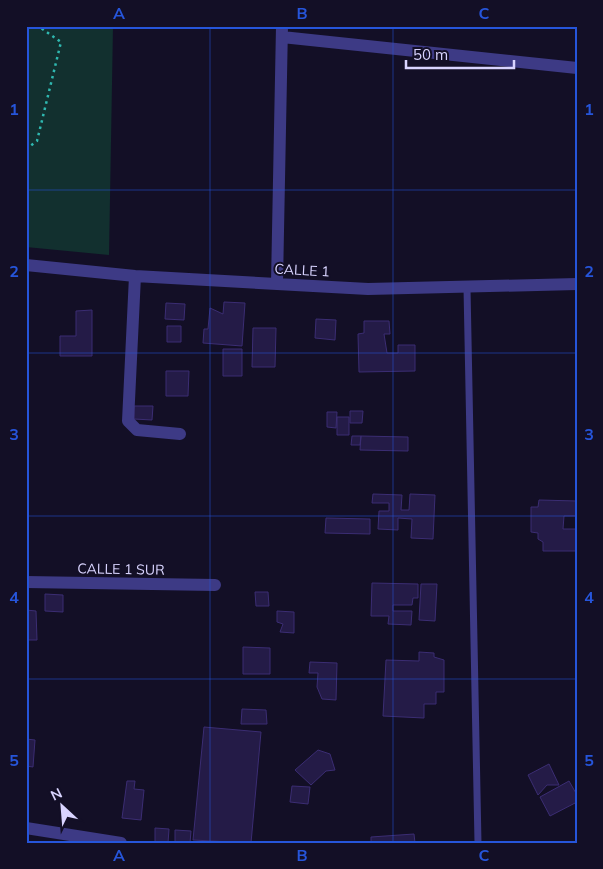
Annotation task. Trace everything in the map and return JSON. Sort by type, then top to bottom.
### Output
[{"type":"street","points":[[277,283],[282,31],[577,68]]},
{"type":"street","name":"CALLE 1","points":[[26,265],[135,276],[368,289],[577,284]]},
{"type":"street","points":[[135,276],[128,421],[137,430],[180,434]]},
{"type":"street","name":"CALLE 1 SUR","points":[[26,582],[215,586]]},
{"type":"street","points":[[26,828],[121,843]]},
{"type":"lane","points":[[467,288],[478,843]]},
{"type":"path","points":[[26,149],[37,141],[61,42],[38,26]]},
{"type":"green space","points":[[26,26],[113,26],[109,255],[26,247]]},
{"type":"building","points":[[224,302],[245,303],[242,346],[203,343],[204,329],[208,329],[210,308],[223,314]]},
{"type":"building","points":[[166,303],[185,304],[184,320],[165,319]]},
{"type":"building","points":[[92,310],[92,356],[60,356],[60,336],[76,336],[76,311]]},
{"type":"building","points":[[316,319],[336,320],[335,340],[315,338]]},
{"type":"building","points":[[364,321],[389,321],[390,334],[384,334],[387,353],[398,353],[398,345],[415,345],[415,371],[359,372],[358,334],[364,333]]},
{"type":"building","points":[[167,326],[181,326],[181,342],[167,342]]},
{"type":"building","points":[[253,328],[276,328],[275,367],[252,367]]},
{"type":"building","points":[[223,349],[242,349],[242,376],[223,376]]},
{"type":"building","points":[[166,371],[189,371],[188,396],[166,396]]},
{"type":"building","points":[[134,406],[153,406],[152,420],[134,419]]},
{"type":"building","points":[[350,411],[363,411],[362,423],[350,423]]},
{"type":"building","points":[[327,412],[337,412],[336,428],[327,427]]},
{"type":"building","points":[[337,417],[349,417],[349,435],[337,435]]},
{"type":"building","points":[[352,436],[361,436],[360,445],[351,445]]},
{"type":"building","points":[[361,436],[408,437],[408,451],[360,450]]},
{"type":"building","points":[[373,494],[402,495],[401,510],[409,510],[410,494],[435,495],[433,539],[411,538],[412,519],[398,518],[398,530],[378,529],[379,511],[389,511],[389,503],[372,503]]},
{"type":"building","points":[[539,500],[577,501],[577,516],[564,516],[563,529],[577,529],[577,551],[543,551],[543,542],[538,539],[538,533],[531,532],[531,507],[538,507]]},
{"type":"building","points":[[326,518],[370,519],[370,534],[325,533]]},
{"type":"building","points":[[372,583],[418,584],[418,598],[413,598],[412,605],[393,605],[393,611],[412,611],[411,625],[388,624],[389,616],[371,616]]},
{"type":"building","points":[[421,584],[437,584],[435,621],[419,620]]},
{"type":"building","points":[[255,592],[268,592],[269,606],[256,606]]},
{"type":"building","points":[[45,594],[63,595],[63,612],[45,611]]},
{"type":"building","points":[[26,610],[36,611],[37,640],[26,640]]},
{"type":"building","points":[[277,611],[294,612],[294,633],[280,632],[283,624],[277,622]]},
{"type":"building","points":[[243,647],[270,648],[270,674],[243,674]]},
{"type":"building","points":[[419,652],[434,653],[434,657],[444,660],[444,692],[436,692],[436,704],[424,704],[424,718],[383,716],[386,660],[419,661]]},
{"type":"building","points":[[310,662],[337,663],[336,700],[322,699],[317,687],[318,673],[309,673]]},
{"type":"building","points":[[242,709],[266,710],[267,724],[241,724]]},
{"type":"building","points":[[204,727],[261,732],[251,843],[193,840]]},
{"type":"building","points":[[26,739],[35,740],[33,767],[26,766]]},
{"type":"building","points":[[318,750],[330,754],[335,770],[326,771],[311,785],[295,770]]},
{"type":"building","points":[[549,764],[559,785],[547,785],[538,795],[528,775]]},
{"type":"building","points":[[127,781],[135,781],[134,789],[144,790],[141,820],[122,818]]},
{"type":"building","points":[[569,781],[577,795],[577,802],[550,816],[540,797]]},
{"type":"building","points":[[292,786],[310,787],[308,804],[290,802]]},
{"type":"building","points":[[155,828],[169,829],[168,843],[155,843]]},
{"type":"building","points":[[175,830],[191,831],[190,843],[175,843]]},
{"type":"building","points":[[414,834],[415,843],[371,843],[371,837]]}]
